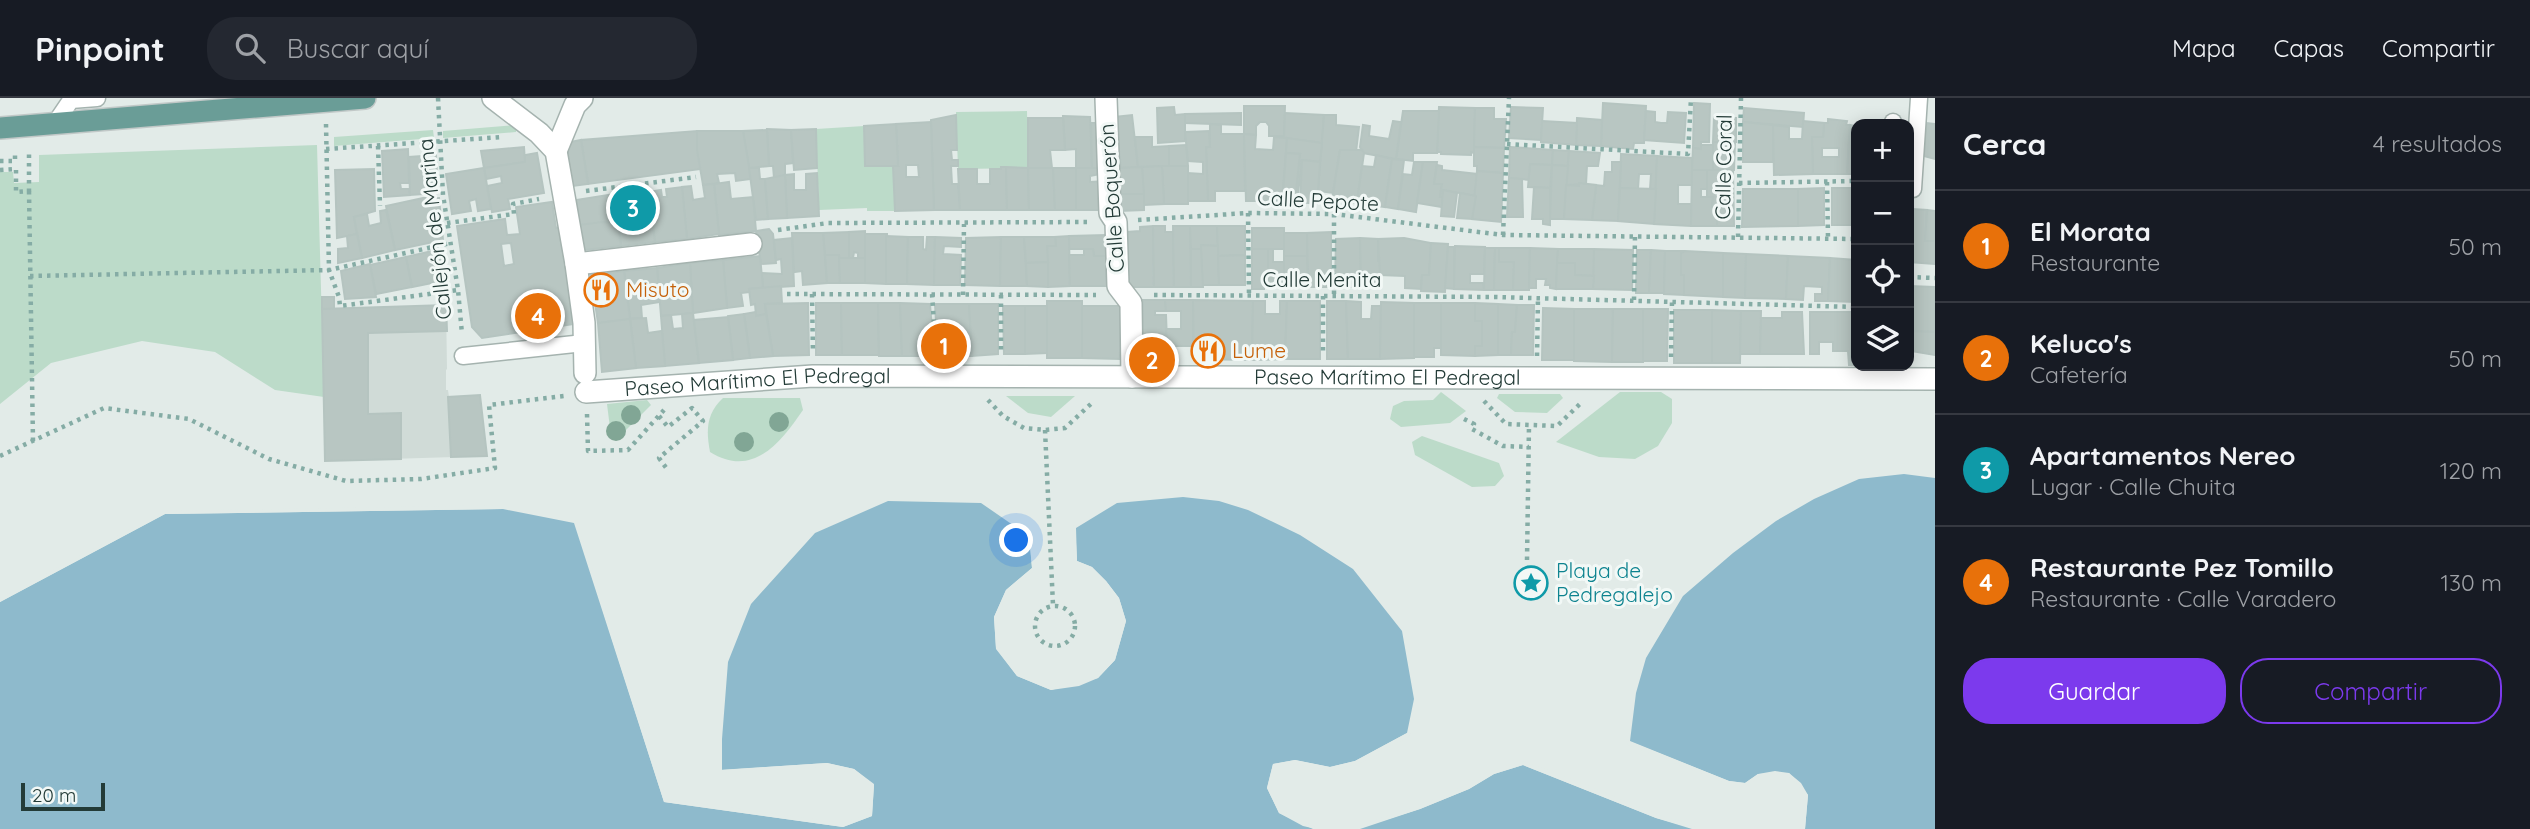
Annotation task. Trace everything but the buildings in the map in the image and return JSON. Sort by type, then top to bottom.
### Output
[{"type":"main road","points":[[0,128],[302,100],[365,98]]},
{"type":"street","points":[[493,98],[539,133],[556,151],[576,264],[585,383]]},
{"type":"street","points":[[556,151],[575,105],[582,98]]},
{"type":"street","name":"Calle Boquerón","points":[[1106,98],[1110,213],[1116,222],[1118,286],[1131,303],[1125,377]]},
{"type":"street","points":[[576,264],[751,244]]},
{"type":"street","name":"Paseo Marítimo El Pedregal","points":[[585,383],[678,385],[813,376],[1670,378],[1882,372],[1935,379]]},
{"type":"lane","points":[[54,125],[71,100],[97,98]]},
{"type":"lane","points":[[1914,182],[1919,98]]},
{"type":"lane","points":[[463,356],[584,343]]},
{"type":"path","name":"Callejón de Marina","points":[[438,98],[447,223],[458,290],[463,356]]},
{"type":"path","points":[[1503,235],[1509,98]]},
{"type":"path","points":[[1507,144],[1688,154],[1691,98]]},
{"type":"path","name":"Calle Coral","points":[[1738,237],[1741,98]]},
{"type":"path","points":[[458,290],[340,306],[329,270],[326,149],[440,143],[539,133]]},
{"type":"path","points":[[378,146],[380,206]]},
{"type":"path","points":[[0,161],[15,161],[15,150]]},
{"type":"path","points":[[29,155],[33,441]]},
{"type":"path","points":[[0,170],[16,169],[16,192],[29,191]]},
{"type":"path","points":[[447,223],[514,214],[513,204],[565,194],[696,177]]},
{"type":"path","points":[[1739,183],[1851,181]]},
{"type":"path","points":[[1827,182],[1828,238]]},
{"type":"path","points":[[1248,213],[1249,295]]},
{"type":"path","name":"Calle Pepote","points":[[778,230],[828,223],[1116,222],[1248,213],[1334,214],[1503,235],[1851,239]]},
{"type":"path","points":[[1334,214],[1334,296]]},
{"type":"path","points":[[962,295],[964,224]]},
{"type":"path","points":[[1634,300],[1635,236]]},
{"type":"path","points":[[30,276],[329,270],[451,243]]},
{"type":"path","points":[[1914,276],[1935,278]]},
{"type":"path","name":"Calle Menita","points":[[787,294],[1538,298],[1851,307]]},
{"type":"path","points":[[812,294],[813,376]]},
{"type":"path","points":[[932,294],[936,377]]},
{"type":"path","points":[[1001,295],[1001,377]]},
{"type":"path","points":[[1323,296],[1323,377]]},
{"type":"path","points":[[1536,377],[1538,298]]},
{"type":"path","points":[[1670,378],[1672,302]]},
{"type":"path","points":[[965,377],[1003,416],[1024,428],[1045,430],[1065,428],[1125,377]]},
{"type":"path","points":[[1462,377],[1506,424],[1557,426],[1606,377]]},
{"type":"path","points":[[0,456],[104,408],[189,419],[269,459],[346,481],[421,480],[495,468],[489,405],[585,383],[589,451],[628,450],[659,416],[678,385]]},
{"type":"path","points":[[659,416],[668,428],[692,408],[703,421],[659,458],[667,469]]},
{"type":"path","points":[[1464,419],[1474,424],[1472,429],[1503,446],[1529,447]]},
{"type":"path","points":[[1527,559],[1529,425]]},
{"type":"path","points":[[1045,430],[1053,605]]},
{"type":"path","points":[[1053,605],[1062,606],[1070,612],[1075,628],[1068,642],[1054,646],[1044,643],[1034,626],[1043,608],[1053,605]]},
{"type":"shaded area","points":[[446,305],[446,390],[449,397],[480,395],[487,456],[325,461],[322,309]]},
{"type":"green space","points":[[1027,111],[1028,168],[958,169],[956,112]]},
{"type":"green space","points":[[516,125],[516,132],[443,138],[443,131]]},
{"type":"green space","points":[[864,126],[865,166],[893,166],[895,211],[867,211],[867,208],[819,210],[816,129]]},
{"type":"green space","points":[[433,130],[434,138],[334,146],[334,137]]},
{"type":"green space","points":[[317,145],[324,397],[275,390],[215,352],[142,341],[51,363],[0,404],[0,172],[13,172],[14,183],[39,182],[39,155]]},
{"type":"green space","points":[[1441,392],[1466,411],[1450,423],[1401,427],[1390,419],[1393,406],[1404,401],[1433,400]]},
{"type":"green space","points":[[1620,392],[1661,392],[1672,399],[1672,423],[1658,446],[1635,459],[1599,457],[1556,442]]},
{"type":"green space","points":[[1499,394],[1560,394],[1563,398],[1547,413],[1515,412],[1497,398]]},
{"type":"green space","points":[[1006,396],[1075,396],[1051,417],[1028,413]]},
{"type":"green space","points":[[723,398],[800,398],[803,410],[785,434],[764,453],[753,459],[740,461],[725,459],[710,452],[708,437],[710,416]]},
{"type":"green space","points":[[647,400],[651,405],[620,436],[611,436],[607,404]]},
{"type":"green space","points":[[1422,436],[1499,463],[1504,476],[1495,486],[1472,487],[1415,455],[1412,442]]},
{"type":"water","points":[[1904,474],[1935,478],[1935,829],[1805,829],[1808,795],[1789,773],[1758,774],[1745,783],[1729,781],[1630,741],[1636,693],[1646,658],[1683,596],[1776,521],[1814,499],[1859,479]]},
{"type":"water","points":[[1183,497],[1219,501],[1248,510],[1300,535],[1353,569],[1402,631],[1414,699],[1407,733],[1355,761],[1330,767],[1295,760],[1273,764],[1267,788],[1279,813],[1313,829],[0,829],[0,602],[165,514],[503,509],[574,523],[664,802],[843,827],[872,816],[874,785],[854,769],[827,763],[722,770],[728,662],[751,604],[815,533],[888,501],[981,503],[1029,536],[1032,568],[1006,590],[994,617],[996,648],[1017,676],[1051,690],[1098,678],[1115,660],[1126,621],[1119,598],[1106,581],[1092,567],[1077,561],[1076,528],[1117,503]]},
{"type":"water","points":[[1523,765],[1656,818],[1692,829],[1360,829],[1420,809],[1469,789],[1494,774]]},
{"type":"pier","points":[[503,505],[503,509],[165,514],[0,602],[0,598],[164,511]]},
{"type":"pier","points":[[574,520],[577,522],[667,799],[843,823],[869,813],[871,786],[852,773],[827,767],[722,773],[719,770],[827,763],[854,769],[874,784],[872,816],[843,827],[664,802]]},
{"type":"pier","points":[[1075,524],[1077,561],[1092,567],[1106,581],[1119,598],[1126,621],[1115,660],[1098,678],[1079,686],[1051,690],[1017,676],[996,649],[994,617],[1006,590],[1032,568],[1029,532],[1032,535],[1036,569],[1008,592],[997,618],[1000,647],[1019,673],[1051,687],[1078,682],[1096,675],[1111,658],[1123,621],[1116,599],[1103,583],[1090,570],[1074,563],[1072,528]]},
{"type":"pier","points":[[1411,733],[1381,753],[1355,765],[1330,770],[1295,764],[1276,767],[1271,787],[1281,810],[1316,829],[1303,826],[1279,813],[1267,788],[1273,764],[1295,760],[1330,767],[1355,761]]},
{"type":"pier","points":[[1626,740],[1729,781],[1745,783],[1758,774],[1775,771],[1789,773],[1801,783],[1808,795],[1805,829],[1801,829],[1804,796],[1798,785],[1788,776],[1775,774],[1759,777],[1745,787],[1728,784],[1628,745]]},
{"type":"pier","points":[[1523,761],[1696,829],[1656,818],[1523,765],[1494,774],[1469,789],[1420,809],[1356,829],[1446,795],[1492,770]]},
{"type":"place","name":"Apartamentos Nereo","points":[[633,208]]},
{"type":"place","name":"Misuto","points":[[601,290]]},
{"type":"place","name":"Restaurante Pez Tomillo","points":[[538,316]]},
{"type":"place","name":"El Morata","points":[[944,346]]},
{"type":"place","name":"Lume","points":[[1208,351]]},
{"type":"place","name":"Keluco's","points":[[1152,360]]},
{"type":"place","name":"Playa de Pedregalejo","points":[[1531,583]]}]
